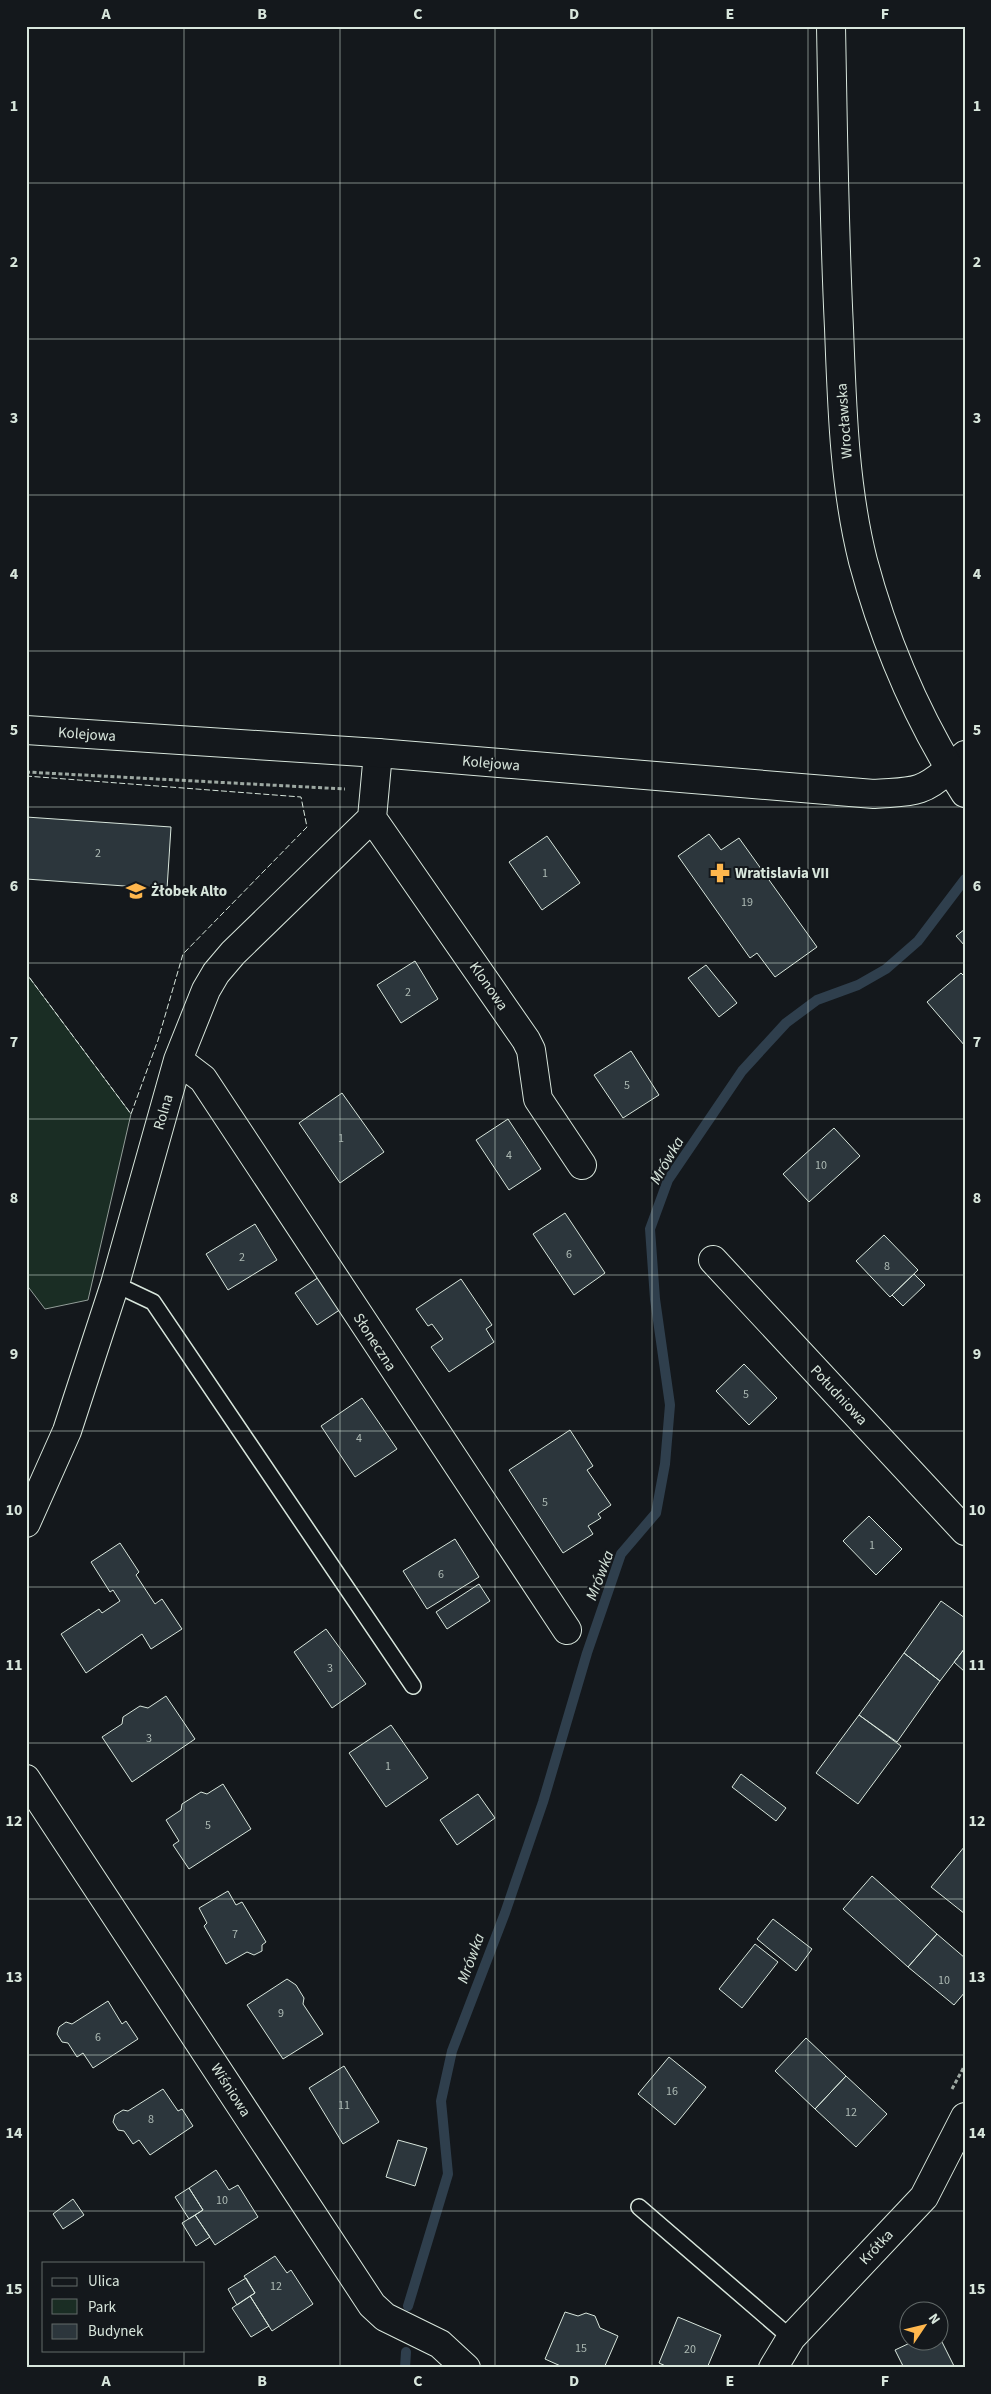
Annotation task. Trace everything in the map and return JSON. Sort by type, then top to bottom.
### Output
[{"type":"street","name":"Wrocławska","points":[[831,26],[839,344],[842,413],[850,490],[863,561],[888,637],[920,718],[957,762],[965,793]]},
{"type":"street","name":"Kolejowa","points":[[26,730],[378,753],[874,794],[918,791],[934,782],[957,762]]},
{"type":"street","points":[[372,818],[378,753]]},
{"type":"street","name":"Rolna","points":[[26,1523],[67,1431],[115,1284],[178,1060],[206,990],[216,973],[233,953],[372,818]]},
{"type":"street","name":"Klonowa","points":[[372,818],[526,1040],[530,1050],[538,1098],[582,1165]]},
{"type":"street","name":"Słoneczna","points":[[178,1060],[203,1079],[567,1630]]},
{"type":"street","name":"Południowa","points":[[713,1260],[965,1531]]},
{"type":"street","name":"Wiśniowa","points":[[26,1779],[372,2305],[385,2317],[440,2344],[466,2368]]},
{"type":"street","name":"Krótka","points":[[773,2368],[791,2338],[924,2197],[962,2126]]},
{"type":"lane","points":[[115,1284],[153,1302],[413,1686]]},
{"type":"lane","points":[[639,2206],[791,2338]]},
{"type":"path","points":[[26,772],[376,790]]},
{"type":"green space","points":[[26,973],[131,1114],[88,1300],[45,1309],[26,1284]]},
{"type":"building","points":[[26,817],[171,827],[167,889],[26,879]]},
{"type":"building","points":[[709,834],[721,850],[739,838],[817,947],[775,977],[757,953],[750,958],[678,856]]},
{"type":"building","points":[[547,836],[580,883],[542,910],[509,862]]},
{"type":"building","points":[[965,929],[965,946],[956,936]]},
{"type":"building","points":[[415,961],[438,999],[401,1023],[377,985]]},
{"type":"building","points":[[706,965],[737,1003],[719,1017],[688,978]]},
{"type":"building","points":[[961,973],[965,977],[965,1046],[927,1002]]},
{"type":"building","points":[[631,1051],[659,1095],[623,1118],[594,1075]]},
{"type":"building","points":[[342,1093],[384,1152],[340,1183],[299,1123]]},
{"type":"building","points":[[508,1119],[541,1169],[509,1190],[476,1140]]},
{"type":"building","points":[[834,1128],[860,1156],[809,1202],[783,1174]]},
{"type":"building","points":[[565,1213],[605,1273],[574,1295],[533,1234]]},
{"type":"building","points":[[255,1224],[277,1260],[228,1290],[206,1254]]},
{"type":"building","points":[[884,1235],[918,1270],[890,1297],[856,1261]]},
{"type":"building","points":[[914,1274],[925,1285],[903,1306],[892,1295]]},
{"type":"building","points":[[319,1277],[341,1309],[317,1325],[295,1293]]},
{"type":"building","points":[[461,1279],[492,1325],[486,1329],[494,1342],[449,1372],[431,1347],[443,1339],[432,1324],[428,1326],[416,1309]]},
{"type":"building","points":[[744,1364],[777,1398],[749,1425],[716,1391]]},
{"type":"building","points":[[362,1398],[397,1449],[355,1477],[321,1426]]},
{"type":"building","points":[[570,1430],[593,1466],[587,1470],[611,1505],[598,1514],[601,1518],[588,1526],[593,1534],[563,1553],[509,1470]]},
{"type":"building","points":[[869,1516],[902,1549],[876,1575],[843,1541]]},
{"type":"building","points":[[455,1539],[479,1577],[427,1609],[403,1571]]},
{"type":"building","points":[[120,1543],[139,1572],[136,1575],[155,1604],[162,1599],[182,1629],[151,1649],[142,1634],[86,1673],[61,1634],[99,1609],[102,1613],[120,1601],[113,1590],[110,1592],[91,1562]]},
{"type":"building","points":[[479,1584],[490,1601],[447,1629],[436,1612]]},
{"type":"building","points":[[941,1601],[965,1618],[965,1648],[940,1681],[904,1653]]},
{"type":"building","points":[[326,1629],[366,1684],[332,1708],[294,1652]]},
{"type":"building","points":[[965,1648],[965,1672],[954,1662]]},
{"type":"building","points":[[904,1653],[940,1681],[897,1742],[859,1715]]},
{"type":"building","points":[[166,1696],[195,1739],[132,1782],[102,1737],[122,1724],[123,1717],[140,1706],[148,1708]]},
{"type":"building","points":[[859,1715],[901,1746],[858,1804],[816,1773]]},
{"type":"building","points":[[391,1725],[428,1778],[386,1807],[349,1753]]},
{"type":"building","points":[[741,1774],[786,1808],[776,1821],[732,1787]]},
{"type":"building","points":[[223,1784],[251,1829],[189,1869],[173,1845],[179,1841],[166,1820],[181,1810],[182,1804],[201,1792],[207,1794]]},
{"type":"building","points":[[478,1794],[495,1818],[457,1845],[440,1820]]},
{"type":"building","points":[[965,1846],[965,1914],[931,1887]]},
{"type":"building","points":[[872,1876],[937,1934],[908,1967],[843,1909]]},
{"type":"building","points":[[228,1891],[236,1905],[242,1902],[266,1942],[262,1945],[262,1951],[254,1955],[247,1952],[226,1964],[204,1926],[207,1923],[199,1908]]},
{"type":"building","points":[[773,1919],[812,1949],[796,1971],[757,1939]]},
{"type":"building","points":[[937,1934],[965,1958],[965,1992],[954,2005],[908,1967]]},
{"type":"building","points":[[755,1944],[778,1962],[742,2008],[719,1989]]},
{"type":"building","points":[[287,1979],[296,1985],[304,1998],[303,2004],[323,2034],[283,2059],[247,2005]]},
{"type":"building","points":[[108,2001],[122,2024],[126,2021],[138,2039],[93,2068],[83,2053],[77,2057],[68,2043],[62,2042],[57,2034],[59,2027],[66,2022],[72,2024]]},
{"type":"building","points":[[806,2038],[846,2076],[815,2109],[775,2071]]},
{"type":"building","points":[[669,2057],[706,2087],[675,2125],[638,2094]]},
{"type":"building","points":[[344,2066],[379,2122],[343,2144],[309,2088]]},
{"type":"building","points":[[846,2076],[887,2114],[856,2147],[815,2109]]},
{"type":"building","points":[[163,2089],[178,2111],[182,2109],[193,2126],[150,2155],[139,2140],[133,2144],[124,2131],[118,2130],[113,2122],[115,2115],[123,2110],[128,2111]]},
{"type":"building","points":[[398,2140],[427,2148],[415,2186],[386,2177]]},
{"type":"building","points":[[216,2170],[229,2190],[238,2185],[258,2217],[215,2245],[195,2215],[203,2210],[189,2188]]},
{"type":"building","points":[[189,2188],[203,2210],[189,2219],[175,2197]]},
{"type":"building","points":[[73,2199],[84,2215],[63,2229],[53,2214]]},
{"type":"building","points":[[195,2215],[210,2237],[196,2246],[182,2223]]},
{"type":"building","points":[[275,2256],[287,2273],[291,2270],[313,2304],[272,2331],[250,2296],[255,2293],[244,2276]]},
{"type":"building","points":[[246,2278],[255,2293],[237,2305],[228,2289]]},
{"type":"building","points":[[250,2296],[269,2326],[251,2337],[232,2308]]},
{"type":"building","points":[[565,2312],[578,2316],[586,2313],[595,2316],[600,2328],[618,2336],[604,2368],[565,2368],[545,2359]]},
{"type":"building","points":[[678,2317],[721,2335],[707,2368],[670,2368],[659,2363]]},
{"type":"building","points":[[898,2349],[898,2352],[947,2352],[955,2368],[904,2368],[895,2350]]},
{"type":"waterway","name":"Mrówka","points":[[408,2306],[448,2174],[441,2101],[452,2051],[505,1913],[543,1802],[587,1653],[621,1554],[656,1513],[665,1464],[670,1405],[655,1299],[650,1229],[668,1180],[742,1071],[786,1023],[817,1000],[858,985],[886,969],[918,941],[965,879]]},
{"type":"waterway","name":"Mrówka","points":[[405,2368],[406,2352]]},
{"type":"fence","points":[[26,776],[301,797],[307,827],[183,954],[158,1040],[131,1114],[26,973]]},
{"type":"place","name":"Wratislavia VII","points":[[720,873]]},
{"type":"place","name":"Żłobek Alto","points":[[136,891]]}]
